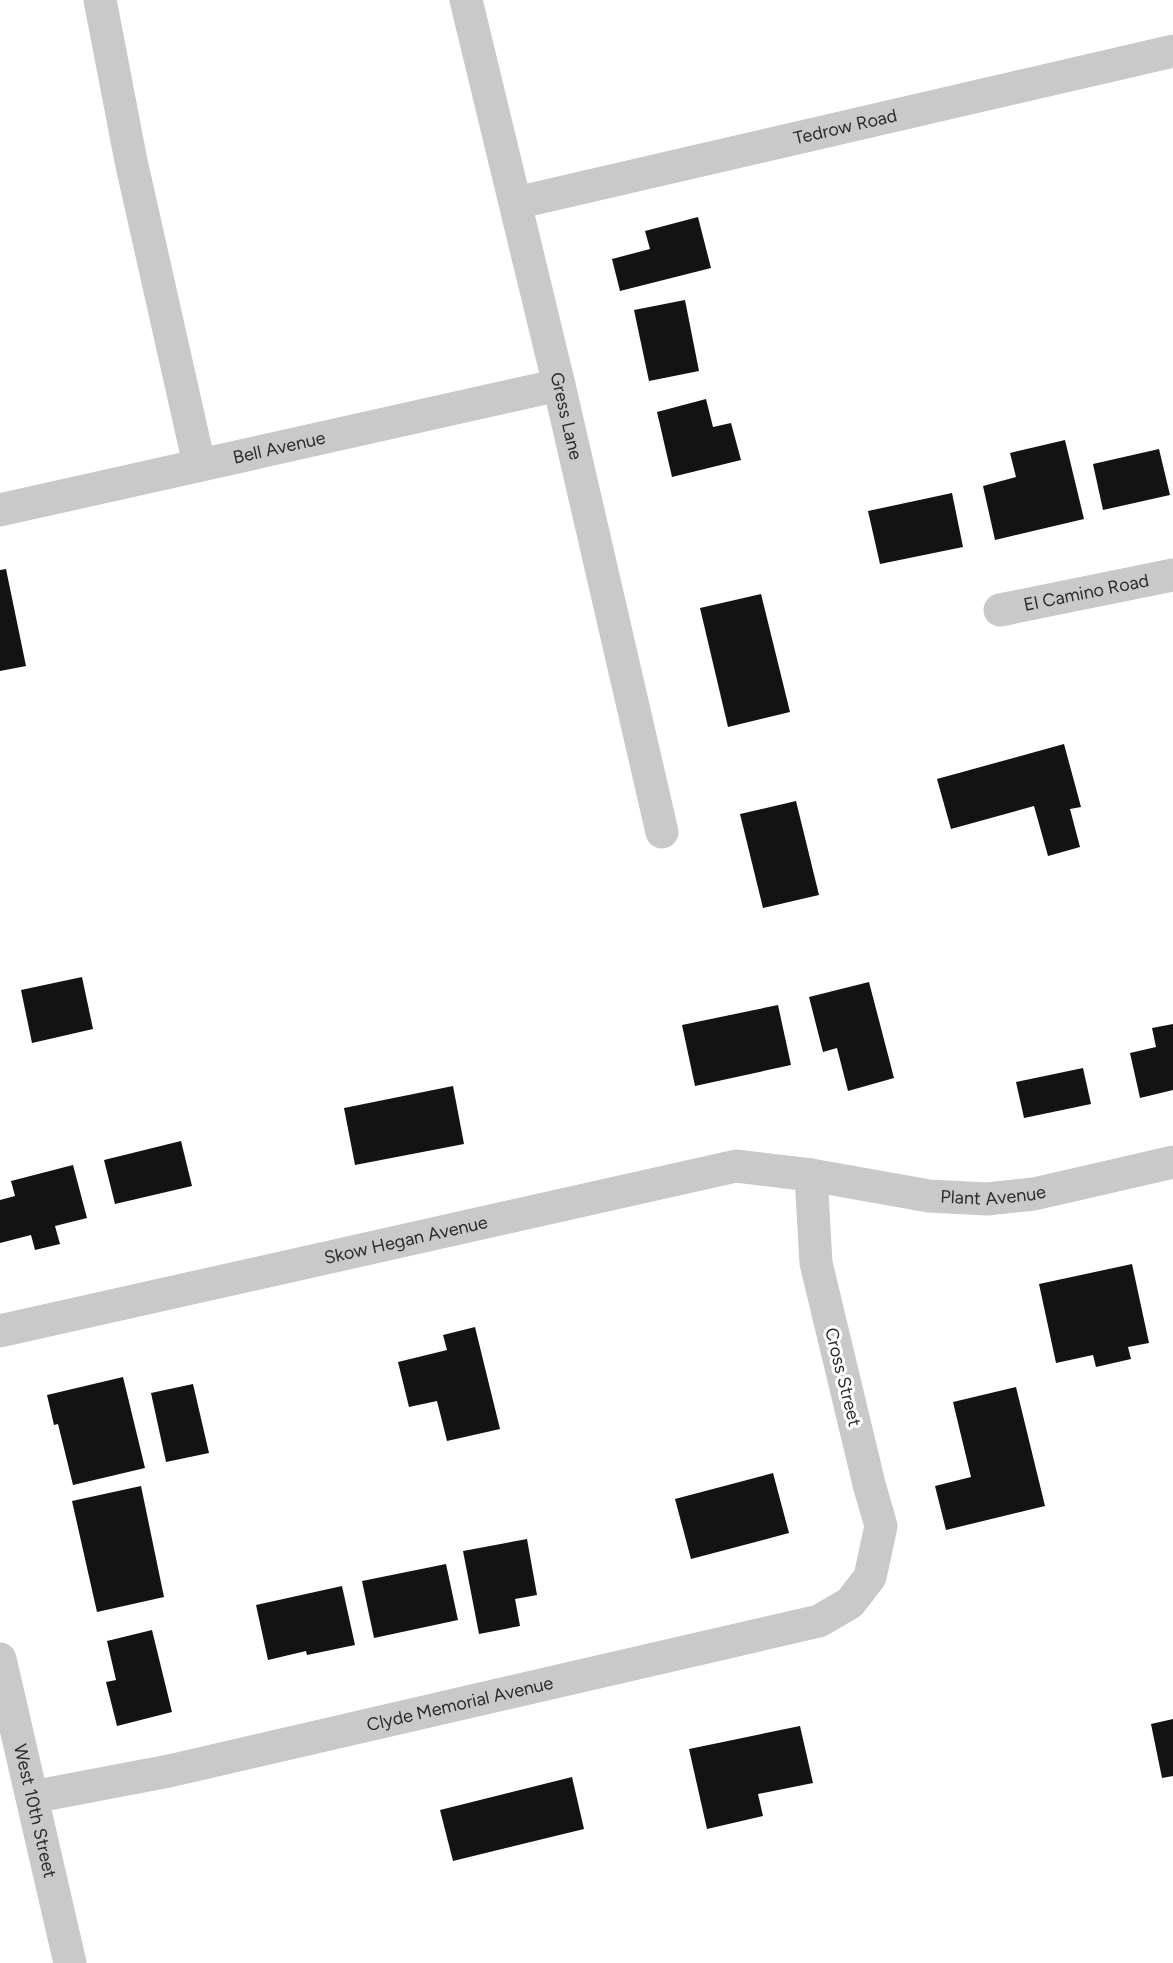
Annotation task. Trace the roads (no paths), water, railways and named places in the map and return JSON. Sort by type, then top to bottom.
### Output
[{"type":"street","points":[[100,0],[131,161],[199,464]]},
{"type":"street","name":"Gress Lane","points":[[466,0],[559,385],[662,832]]},
{"type":"street","name":"Tedrow Road","points":[[516,203],[1173,51]]},
{"type":"street","name":"Bell Avenue","points":[[0,510],[559,385]]},
{"type":"street","name":"El Camino Road","points":[[1000,610],[1173,575]]},
{"type":"street","name":"Plant Avenue","points":[[811,1175],[929,1197],[987,1199],[1034,1194],[1173,1162]]},
{"type":"street","name":"Skow Hegan Avenue","points":[[0,1331],[736,1166],[811,1175]]},
{"type":"street","name":"Cross Street","points":[[811,1175],[816,1263],[881,1526],[870,1577]]},
{"type":"street","name":"Clyde Memorial Avenue","points":[[32,1797],[169,1771],[819,1621],[849,1603],[870,1577]]},
{"type":"street","name":"West 10th Street","points":[[0,1659],[70,1963]]}]
